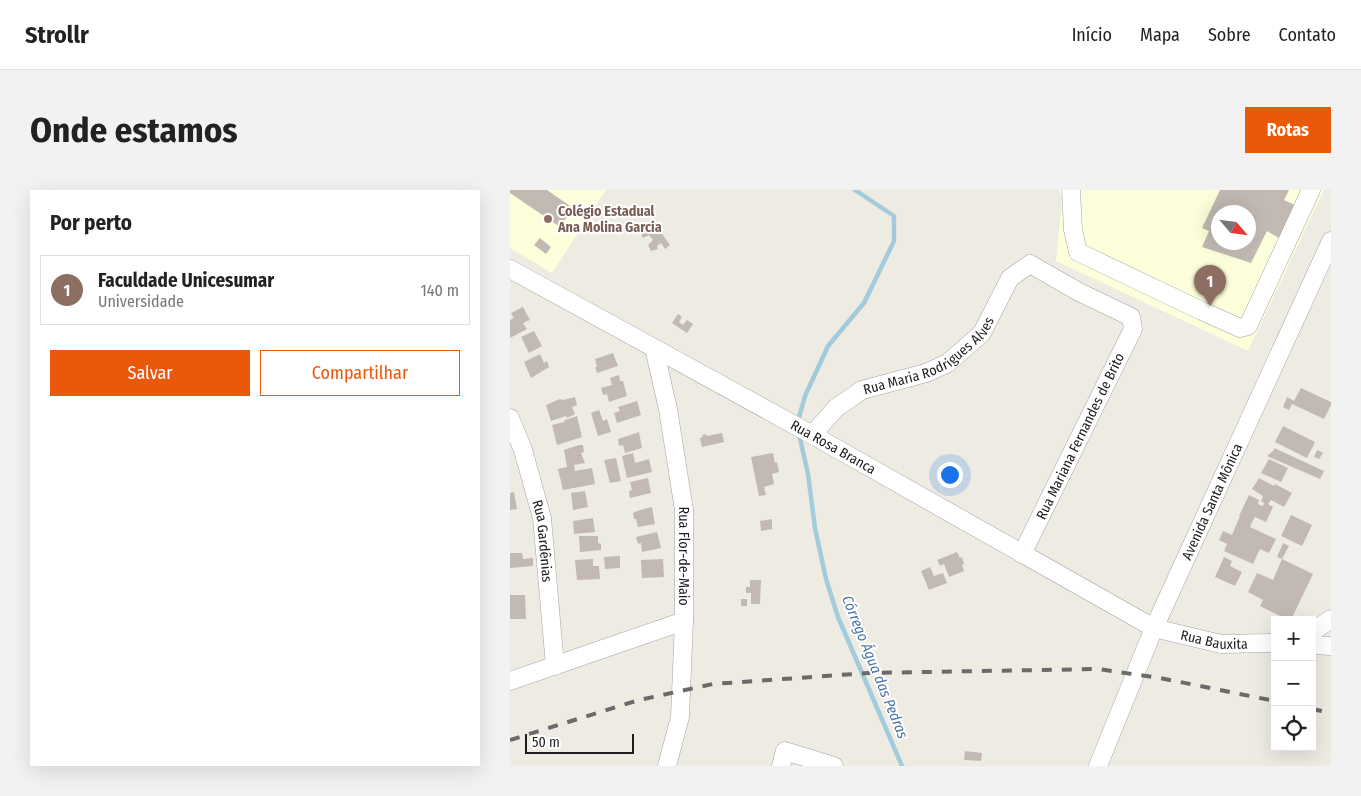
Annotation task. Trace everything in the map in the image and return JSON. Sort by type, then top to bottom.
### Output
[{"type":"street","points":[[1071,190],[1073,230],[1078,252],[1240,328],[1248,326],[1311,190]]},
{"type":"street","name":"Avenida Santa Mônica","points":[[1098,766],[1154,628],[1331,241]]},
{"type":"street","name":"Rua Mariana Fernandes de Brito","points":[[1022,554],[1132,329],[1131,317],[1079,292],[1030,264]]},
{"type":"street","name":"Rua Maria Rodrigues Alves","points":[[812,435],[836,408],[862,390],[926,373],[948,363],[982,333],[1010,278],[1030,264]]},
{"type":"street","name":"Rua Rosa Branca","points":[[510,269],[812,435],[1154,628]]},
{"type":"street","name":"Rua Flor-de-Maio","points":[[654,348],[668,409],[684,510],[684,621],[680,717],[667,766]]},
{"type":"street","name":"Rua Gardênias","points":[[510,418],[523,450],[542,518],[555,666]]},
{"type":"street","points":[[1316,629],[1331,619]]},
{"type":"street","points":[[510,681],[684,621]]},
{"type":"street","name":"Rua Bauxita","points":[[1154,628],[1221,644],[1271,644]]},
{"type":"street","points":[[1316,645],[1331,646]]},
{"type":"street","points":[[781,766],[785,751],[834,766]]},
{"type":"shaded area","name":"Colégio Estadual Ana Molina Garcia","points":[[510,190],[606,190],[552,273],[510,248]]},
{"type":"shaded area","points":[[1059,190],[1324,190],[1248,351],[1056,261],[1062,199]]},
{"type":"building","points":[[510,190],[547,190],[573,208],[560,227],[510,193]]},
{"type":"building","points":[[1220,190],[1289,190],[1284,200],[1295,205],[1279,238],[1267,231],[1251,263],[1211,250],[1256,250],[1256,205],[1213,205]]},
{"type":"building","points":[[1211,209],[1211,250],[1202,247],[1209,231],[1202,228]]},
{"type":"building","points":[[652,220],[670,245],[665,249],[661,243],[657,246],[658,249],[651,251],[648,245],[653,240],[649,235],[643,238],[641,234],[646,231],[643,226]]},
{"type":"building","points":[[540,238],[551,247],[546,254],[534,245]]},
{"type":"building","points":[[523,307],[530,320],[523,323],[527,329],[510,338],[510,320],[514,318],[511,313]]},
{"type":"building","points":[[678,314],[682,317],[679,322],[683,325],[687,320],[693,324],[687,333],[672,323]]},
{"type":"building","points":[[534,331],[542,346],[529,353],[521,337]]},
{"type":"building","points":[[613,353],[618,366],[597,373],[595,359]]},
{"type":"building","points":[[540,354],[544,363],[547,361],[549,367],[531,378],[524,362]]},
{"type":"building","points":[[619,375],[620,381],[623,381],[627,396],[609,402],[607,394],[603,395],[601,388],[612,385],[610,378]]},
{"type":"building","points":[[1301,388],[1331,402],[1324,419],[1292,404],[1289,410],[1283,407],[1287,397],[1294,401]]},
{"type":"building","points":[[575,397],[577,405],[572,407],[575,414],[567,418],[566,416],[551,421],[546,405],[560,399]]},
{"type":"building","points":[[637,401],[641,415],[617,423],[614,413],[620,411],[618,407]]},
{"type":"building","points":[[599,410],[603,421],[607,419],[611,432],[598,436],[591,413]]},
{"type":"building","points":[[577,416],[582,437],[557,445],[552,425]]},
{"type":"building","points":[[1283,426],[1315,442],[1307,458],[1275,442]]},
{"type":"building","points":[[639,432],[642,448],[625,453],[623,445],[619,446],[618,439]]},
{"type":"building","points":[[722,433],[724,442],[702,447],[700,438],[703,437],[702,435]]},
{"type":"building","points":[[583,445],[584,452],[581,453],[585,463],[574,465],[575,471],[592,468],[595,484],[563,490],[558,469],[567,467],[564,450]]},
{"type":"building","points":[[1274,448],[1324,471],[1320,479],[1267,456]]},
{"type":"building","points":[[1317,450],[1323,453],[1319,459],[1314,457]]},
{"type":"building","points":[[633,453],[635,463],[649,459],[652,472],[627,478],[622,456]]},
{"type":"building","points":[[773,453],[779,472],[772,474],[774,484],[764,487],[766,495],[759,496],[751,457]]},
{"type":"building","points":[[616,458],[621,481],[610,483],[604,460]]},
{"type":"building","points":[[1269,459],[1288,468],[1281,482],[1261,473]]},
{"type":"building","points":[[648,478],[651,493],[630,498],[629,491],[632,490],[630,482]]},
{"type":"building","points":[[1259,478],[1292,493],[1284,507],[1271,500],[1268,504],[1273,507],[1266,522],[1255,517],[1252,522],[1250,527],[1276,539],[1269,553],[1260,549],[1253,564],[1224,551],[1227,544],[1219,540],[1223,531],[1232,535],[1249,495],[1259,500],[1258,504],[1263,506],[1264,503],[1261,501],[1263,496],[1252,489]]},
{"type":"building","points":[[585,491],[588,507],[573,510],[571,493]]},
{"type":"building","points":[[514,492],[517,509],[510,510],[510,493]]},
{"type":"building","points":[[652,507],[655,524],[638,527],[633,513]]},
{"type":"building","points":[[1291,515],[1312,525],[1302,546],[1281,536]]},
{"type":"building","points":[[593,518],[595,532],[574,534],[573,521]]},
{"type":"building","points":[[772,519],[772,529],[761,531],[760,521]]},
{"type":"building","points":[[657,532],[661,548],[642,552],[641,543],[638,544],[636,537]]},
{"type":"building","points":[[579,536],[598,536],[601,550],[580,552]]},
{"type":"building","points":[[1283,543],[1289,546],[1282,559],[1277,557]]},
{"type":"building","points":[[957,552],[960,558],[962,557],[964,571],[949,577],[944,564],[940,566],[937,560]]},
{"type":"building","points":[[510,553],[522,553],[523,559],[533,558],[533,566],[510,568]]},
{"type":"building","points":[[620,556],[620,568],[605,569],[604,557]]},
{"type":"building","points":[[1224,557],[1232,561],[1230,566],[1242,572],[1235,586],[1215,577]]},
{"type":"building","points":[[593,559],[593,566],[599,566],[600,579],[577,580],[575,560]]},
{"type":"building","points":[[663,559],[664,577],[642,578],[641,560]]},
{"type":"building","points":[[1282,559],[1313,574],[1293,616],[1280,616],[1260,606],[1263,600],[1248,592],[1257,573],[1273,580]]},
{"type":"building","points":[[930,567],[934,576],[943,573],[947,583],[929,590],[921,571]]},
{"type":"building","points":[[750,580],[761,580],[760,604],[751,604],[751,593],[746,593],[746,587],[750,587]]},
{"type":"building","points":[[510,595],[525,595],[526,619],[510,619]]},
{"type":"building","points":[[741,599],[747,599],[747,606],[741,606]]},
{"type":"building","points":[[965,751],[982,753],[981,761],[964,760]]},
{"type":"waterway","name":"Córrego Água das Pedras","points":[[798,421],[805,396],[828,346],[864,303],[894,241],[894,216],[855,190]]},
{"type":"waterway","name":"Córrego Água das Pedras","points":[[799,434],[808,474],[815,528],[826,579],[838,617],[902,766]]},
{"type":"railway","points":[[510,740],[639,700],[713,684],[868,673],[1098,669],[1160,678],[1271,700]]},
{"type":"railway","points":[[1316,710],[1331,713]]},
{"type":"place","name":"Colégio Estadual Ana Molina Garcia","points":[[548,219]]},
{"type":"place","name":"Faculdade Unicesumar","points":[[1210,306]]}]
